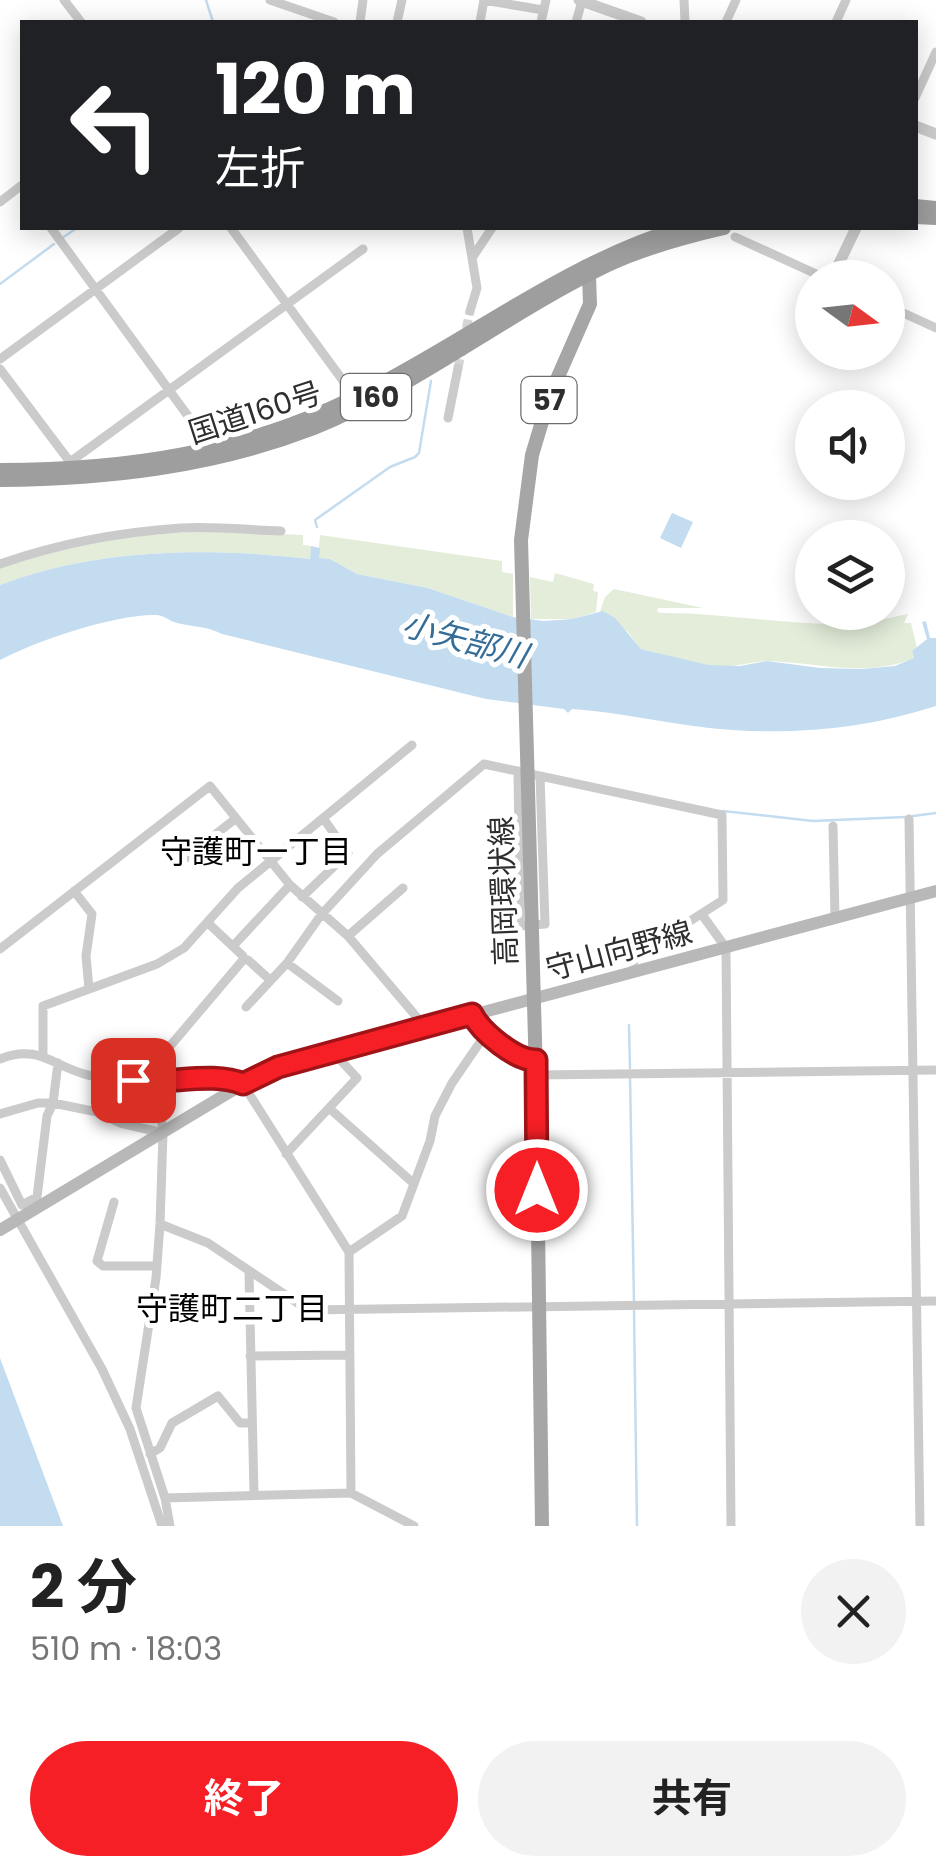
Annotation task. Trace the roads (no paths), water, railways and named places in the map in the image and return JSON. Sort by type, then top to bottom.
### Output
[{"type":"highway","name":"国道160号","points":[[0,470],[142,464],[285,426],[355,397],[587,271],[676,230]]},
{"type":"highway","name":"国道160号","points":[[0,480],[62,480],[155,472],[280,440],[372,400],[587,271],[634,254],[730,232]]},
{"type":"main road","name":"高岡環状線","points":[[542,1526],[533,920],[521,540],[532,454],[550,396],[590,304],[587,271]]},
{"type":"main road","name":"守山向野線","points":[[0,1230],[243,1084],[278,1067],[936,891]]},
{"type":"street","points":[[270,0],[328,20]]},
{"type":"street","points":[[480,20],[484,0],[544,5]]},
{"type":"street","points":[[581,1],[634,20]]},
{"type":"street","points":[[918,91],[936,52]]},
{"type":"street","points":[[52,230],[212,448]]},
{"type":"street","points":[[0,359],[175,230]]},
{"type":"street","points":[[232,230],[355,397]]},
{"type":"street","points":[[467,230],[477,288],[470,311]]},
{"type":"street","points":[[472,258],[491,230]]},
{"type":"street","points":[[838,260],[855,230]]},
{"type":"street","points":[[730,232],[795,263]]},
{"type":"street","points":[[0,369],[72,465],[363,248]]},
{"type":"street","points":[[905,314],[936,328]]},
{"type":"street","points":[[448,418],[458,368]]},
{"type":"street","points":[[0,564],[32,553],[145,532],[184,528],[281,532]]},
{"type":"street","points":[[43,1056],[43,1006],[157,964],[184,948],[238,888],[412,745]]},
{"type":"street","points":[[246,1007],[376,854],[484,764],[722,814],[724,900],[636,956],[632,973]]},
{"type":"street","points":[[0,949],[210,786],[290,885],[348,936],[426,1028]]},
{"type":"street","points":[[302,896],[348,853],[323,818]]},
{"type":"street","points":[[183,860],[236,819]]},
{"type":"street","points":[[909,820],[920,1526]]},
{"type":"street","points":[[833,826],[835,918]]},
{"type":"street","points":[[316,866],[324,876]]},
{"type":"street","points":[[233,946],[290,885]]},
{"type":"street","points":[[348,936],[403,888]]},
{"type":"street","points":[[74,891],[92,914],[86,956],[89,988]]},
{"type":"street","points":[[703,916],[726,948],[732,1526]]},
{"type":"street","points":[[170,1526],[136,1408],[160,1224],[162,1132],[154,1056],[171,1045],[243,960],[244,956],[208,922]]},
{"type":"street","points":[[243,960],[269,979]]},
{"type":"street","points":[[287,962],[338,1001]]},
{"type":"street","points":[[472,1014],[487,1032],[536,1067],[727,1072],[936,1070]]},
{"type":"street","points":[[348,1252],[402,1216],[430,1141],[435,1116],[487,1032]]},
{"type":"street","points":[[286,1154],[358,1078],[333,1052]]},
{"type":"street","points":[[0,1059],[15,1053],[43,1056],[87,1074],[158,1083],[230,1078],[243,1084],[348,1252],[350,1493]]},
{"type":"street","points":[[0,1160],[22,1205],[37,1197],[58,1062]]},
{"type":"street","points":[[0,1114],[38,1103],[53,1103],[162,1132]]},
{"type":"street","points":[[329,1108],[412,1182]]},
{"type":"street","points":[[0,1188],[15,1221],[102,1369],[130,1429],[162,1526]]},
{"type":"street","points":[[114,1202],[97,1261],[103,1266],[157,1266]]},
{"type":"street","points":[[160,1224],[208,1243],[308,1310],[936,1300]]},
{"type":"street","points":[[249,1272],[254,1494]]},
{"type":"street","points":[[250,1356],[349,1355]]},
{"type":"street","points":[[150,1454],[160,1448],[172,1423],[218,1396],[240,1423],[251,1424]]},
{"type":"street","points":[[164,1498],[350,1493],[414,1526]]},
{"type":"water","points":[[672,513],[693,522],[681,548],[660,538]]},
{"type":"water","name":"小矢部川","points":[[311,546],[320,548],[319,558],[330,559],[357,574],[428,588],[513,617],[544,621],[603,611],[615,618],[641,649],[708,665],[740,666],[767,661],[820,668],[895,666],[914,658],[912,651],[927,639],[922,622],[926,621],[930,638],[936,638],[936,706],[852,726],[795,731],[709,728],[572,709],[568,713],[564,709],[486,699],[156,615],[76,630],[0,660],[0,585],[114,557],[193,552],[310,559]]},
{"type":"water","points":[[0,1358],[63,1526],[0,1526]]},
{"type":"waterway","points":[[206,0],[212,20]]},
{"type":"waterway","points":[[62,238],[74,230]]},
{"type":"waterway","points":[[0,284],[54,244]]},
{"type":"waterway","points":[[317,527],[315,520],[390,467],[419,453],[431,381]]},
{"type":"waterway","points":[[723,811],[813,821],[905,817]]},
{"type":"waterway","points":[[913,816],[936,813]]},
{"type":"waterway","points":[[629,1025],[630,1068]]},
{"type":"waterway","points":[[630,1076],[634,1303]]},
{"type":"waterway","points":[[634,1311],[637,1526]]},
{"type":"tunnel","points":[[458,368],[470,311]]},
{"type":"district","name":"守護町一丁目","points":[[256,852]]},
{"type":"district","name":"守護町二丁目","points":[[232,1309]]}]
